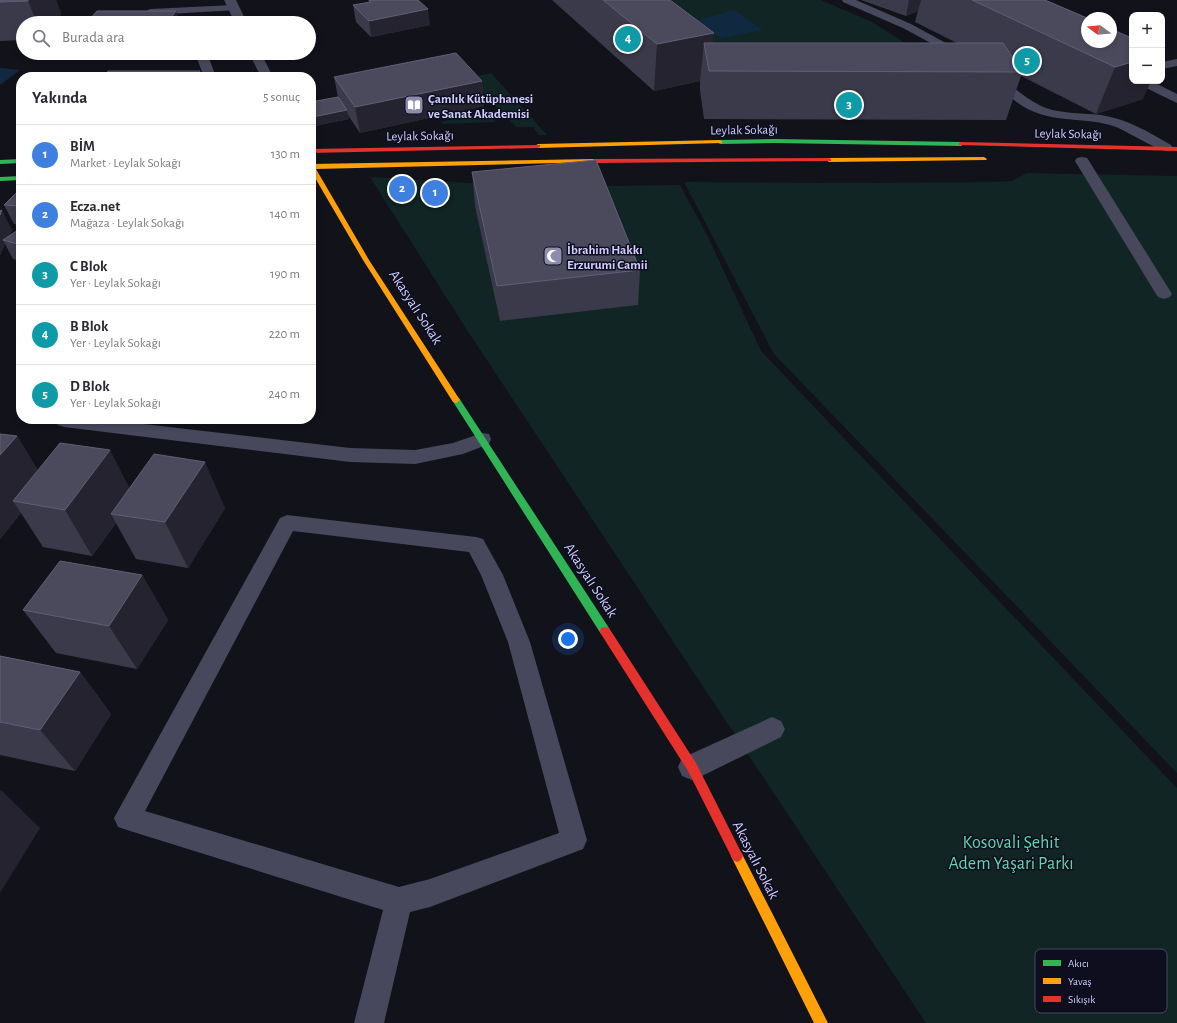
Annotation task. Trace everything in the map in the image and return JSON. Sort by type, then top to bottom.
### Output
[{"type":"street","points":[[232,4],[238,16]]},
{"type":"street","points":[[258,60],[264,72]]},
{"type":"street","name":"Leylak Sokağı","points":[[316,150],[774,141],[993,144],[1171,149]]},
{"type":"street","name":"Leylak Sokağı","points":[[316,167],[530,162],[995,159]]},
{"type":"street","points":[[0,162],[16,161]]},
{"type":"street","name":"Akasyalı Sokak","points":[[316,175],[366,260],[692,767],[821,1023]]},
{"type":"street","points":[[0,179],[16,178]]},
{"type":"street","points":[[692,767],[772,729]]},
{"type":"lane","points":[[847,0],[932,38],[976,65]]},
{"type":"lane","points":[[142,12],[179,11],[232,4]]},
{"type":"lane","points":[[179,11],[183,16]]},
{"type":"lane","points":[[203,60],[208,72]]},
{"type":"lane","points":[[1165,65],[1177,62]]},
{"type":"lane","points":[[988,73],[1027,104],[1037,109],[1061,116],[1103,119],[1117,122],[1128,126],[1171,149]]},
{"type":"lane","points":[[1148,84],[1176,97]]},
{"type":"lane","points":[[1082,161],[1164,294]]},
{"type":"lane","points":[[89,424],[350,455],[415,457],[456,449],[482,439]]},
{"type":"lane","points":[[287,523],[476,546],[492,574],[519,642],[574,840],[430,893],[399,901],[127,818],[287,523]]},
{"type":"lane","points":[[369,1023],[399,901]]},
{"type":"green space","points":[[651,0],[821,0],[872,22],[942,66],[738,64]]},
{"type":"green space","points":[[491,73],[547,135],[539,135],[533,127],[516,127],[468,78]]},
{"type":"green space","points":[[486,111],[496,122],[444,124],[440,122]]},
{"type":"green space","points":[[1027,173],[1177,176],[1177,773],[774,354],[684,182],[997,182],[1012,181]]},
{"type":"green space","name":"Kosovali Şehit Adem Yaşari Parkı","points":[[370,177],[533,187],[680,185],[708,237],[761,351],[1177,788],[1177,1023],[926,1023],[465,327]]},
{"type":"water","points":[[734,10],[763,30],[721,38],[698,20]]},
{"type":"water","points":[[0,68],[20,70],[16,72],[0,85]]},
{"type":"building","points":[[0,0],[28,0],[28,1],[0,2]]},
{"type":"building","points":[[369,0],[418,0],[428,9],[369,21],[353,5],[371,2]]},
{"type":"building","points":[[603,0],[670,0],[714,33],[657,44]]},
{"type":"building","points":[[972,0],[1045,0],[1081,15],[1081,48],[1117,48],[1117,32],[1129,37],[1129,63],[1115,67]]},
{"type":"building","points":[[97,11],[176,11],[172,16],[92,16]]},
{"type":"building","points":[[704,43],[1003,43],[1022,72],[709,71]]},
{"type":"building","points":[[456,53],[482,81],[355,107],[334,77]]},
{"type":"building","points":[[108,71],[200,71],[199,72],[107,72]]},
{"type":"building","points":[[338,97],[347,110],[316,116],[316,101]]},
{"type":"building","name":"İbrahim Hakkı Erzurumi Camii","points":[[596,160],[640,270],[497,286],[472,172]]},
{"type":"building","points":[[16,193],[16,206],[4,205]]},
{"type":"building","points":[[16,231],[16,244],[3,240]]},
{"type":"building","points":[[0,434],[17,436],[0,455]]},
{"type":"building","points":[[60,443],[110,450],[65,510],[13,501]]},
{"type":"building","points":[[154,454],[205,462],[165,522],[111,514]]},
{"type":"building","points":[[60,561],[142,575],[109,626],[23,610]]},
{"type":"building","points":[[0,656],[80,672],[40,730],[0,722]]},
{"type":"traffic: fast","points":[[720,142],[774,141],[961,144]]},
{"type":"traffic: fast","points":[[0,162],[16,161]]},
{"type":"traffic: fast","points":[[0,179],[16,178]]},
{"type":"traffic: fast","points":[[456,400],[605,631]]},
{"type":"traffic: slow","points":[[538,146],[720,142]]},
{"type":"traffic: slow","points":[[829,160],[984,159]]},
{"type":"traffic: slow","points":[[316,167],[594,161]]},
{"type":"traffic: slow","points":[[316,175],[366,260],[456,400]]},
{"type":"traffic: slow","points":[[737,856],[821,1023]]},
{"type":"traffic: jam","points":[[961,144],[1177,149]]},
{"type":"traffic: jam","points":[[316,151],[538,146]]},
{"type":"traffic: jam","points":[[594,161],[829,160]]},
{"type":"traffic: jam","points":[[605,631],[692,767],[737,856]]},
{"type":"place","name":"B Blok","points":[[628,39]]},
{"type":"place","name":"D Blok","points":[[1027,61]]},
{"type":"place","name":"Çamlık Kütüphanesi ve Sanat Akademisi","points":[[414,105]]},
{"type":"place","name":"C Blok","points":[[849,105]]},
{"type":"place","name":"Ecza.net","points":[[402,189]]},
{"type":"place","name":"BİM","points":[[435,193]]},
{"type":"place","name":"İbrahim Hakkı Erzurumi Camii","points":[[553,256]]}]
